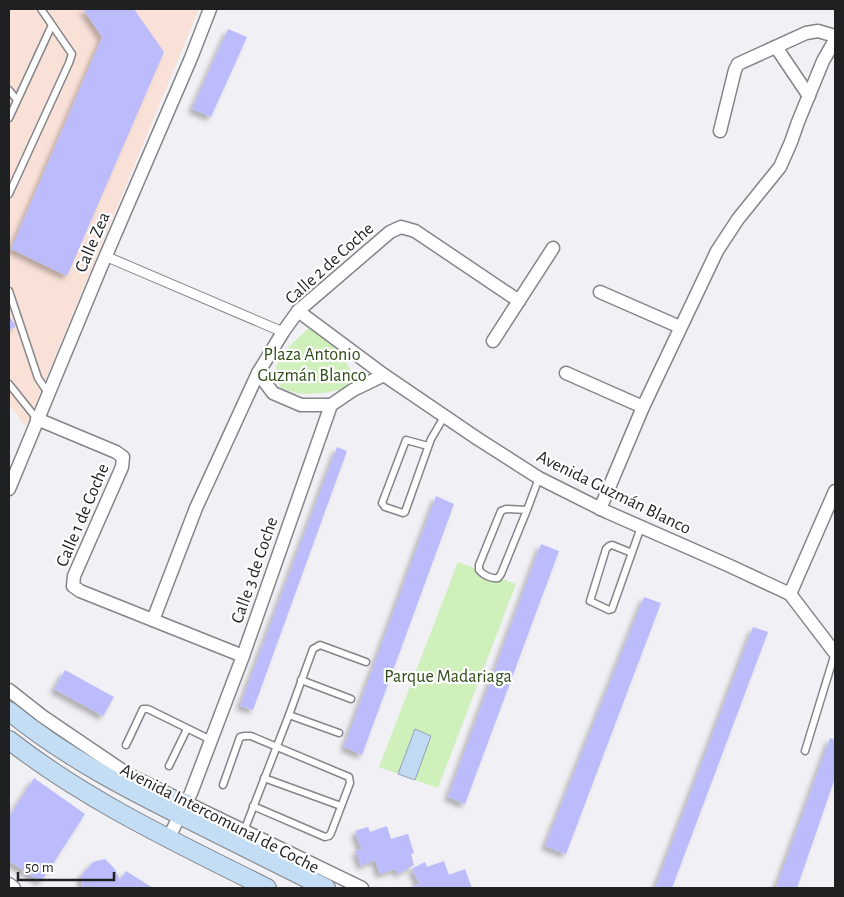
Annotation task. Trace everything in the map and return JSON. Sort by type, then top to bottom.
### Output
[{"type":"main road","name":"Avenida Intercomunal de Coche","points":[[9,711],[59,748],[93,770],[127,780],[146,799],[183,809],[326,888]]},
{"type":"main road","points":[[9,740],[26,754],[92,796],[168,839],[267,888]]},
{"type":"main road","points":[[127,780],[183,809]]},
{"type":"street","name":"Calle Zea","points":[[9,489],[208,10]]},
{"type":"street","points":[[720,131],[738,64],[806,32],[818,31],[835,36]]},
{"type":"street","points":[[600,509],[643,408],[717,251],[738,219],[780,167],[823,61],[835,40]]},
{"type":"street","points":[[776,47],[809,96]]},
{"type":"street","name":"Calle 2 de Coche","points":[[153,620],[196,508],[258,374],[298,311],[390,232],[401,227],[415,231],[519,301]]},
{"type":"street","points":[[493,341],[553,248]]},
{"type":"street","points":[[105,256],[284,332]]},
{"type":"street","points":[[600,292],[680,327]]},
{"type":"street","name":"Avenida Guzmán Blanco","points":[[298,311],[384,375],[539,478],[600,509],[790,594],[835,653]]},
{"type":"street","points":[[566,373],[643,408]]},
{"type":"street","points":[[258,374],[274,393],[301,405],[331,405],[353,390],[384,375]]},
{"type":"street","name":"Calle 3 de Coche","points":[[168,839],[183,809],[243,656],[331,405]]},
{"type":"street","name":"Calle 1 de Coche","points":[[37,420],[116,452],[123,457],[122,467],[74,576],[73,586],[80,592],[243,656]]},
{"type":"street","points":[[790,594],[835,491]]},
{"type":"street","name":"Avenida Intercomunal de Coche","points":[[9,690],[127,780]]},
{"type":"street","name":"Avenida Intercomunal de Coche","points":[[183,809],[244,831],[362,888]]},
{"type":"street","points":[[9,884],[14,888]]},
{"type":"lane","points":[[9,194],[72,54],[41,9]]},
{"type":"lane","points":[[9,118],[52,25]]},
{"type":"lane","points":[[9,90],[17,100]]},
{"type":"lane","points":[[9,290],[38,378],[48,393]]},
{"type":"lane","points":[[9,384],[37,420]]},
{"type":"lane","points":[[428,446],[406,440],[382,503],[385,507],[405,512],[428,446],[444,416]]},
{"type":"lane","points":[[527,510],[506,509],[501,511],[479,565],[481,573],[494,578],[498,578],[501,574],[527,510],[539,478]]},
{"type":"lane","points":[[632,553],[612,545],[606,549],[590,601],[609,610],[612,609],[642,527]]},
{"type":"lane","points":[[244,831],[313,649],[320,645],[366,662]]},
{"type":"lane","points":[[805,751],[835,653]]},
{"type":"lane","points":[[301,680],[351,699]]},
{"type":"lane","points":[[126,746],[143,710],[148,709],[211,740]]},
{"type":"lane","points":[[289,715],[339,734]]},
{"type":"lane","points":[[170,766],[187,729]]},
{"type":"lane","points":[[223,785],[240,737],[245,736],[251,736],[349,777],[350,783],[329,836],[325,837],[253,806]]},
{"type":"lane","points":[[264,778],[341,806]]},
{"type":"shaded area","points":[[9,9],[199,9],[26,427],[9,404]]},
{"type":"green space","name":"Plaza Antonio Guzmán Blanco","points":[[309,328],[337,345],[356,381],[349,388],[323,393],[300,394],[282,389],[273,374],[283,352]]},
{"type":"green space","name":"Parque Madariaga","points":[[458,562],[516,584],[438,788],[379,767]]},
{"type":"water","points":[[415,729],[431,736],[415,780],[398,774]]},
{"type":"building","points":[[83,9],[134,9],[164,52],[67,276],[11,249],[102,37]]},
{"type":"building","points":[[228,29],[247,37],[211,117],[192,109]]},
{"type":"building","points":[[9,316],[16,326],[9,331]]},
{"type":"building","points":[[337,447],[347,451],[253,710],[240,706]]},
{"type":"building","points":[[436,496],[454,504],[362,755],[344,747]]},
{"type":"building","points":[[541,544],[559,551],[465,804],[448,797]]},
{"type":"building","points":[[644,597],[661,603],[566,854],[545,846]]},
{"type":"building","points":[[753,627],[768,632],[672,888],[655,888]]},
{"type":"building","points":[[65,670],[114,697],[103,716],[54,689]]},
{"type":"building","points":[[830,738],[835,740],[835,778],[797,888],[776,888]]},
{"type":"building","points":[[34,778],[85,814],[41,882],[9,861],[9,817]]},
{"type":"building","points":[[387,826],[391,839],[408,834],[414,853],[411,854],[414,865],[398,874],[396,869],[380,874],[375,860],[361,866],[356,851],[361,849],[355,831],[368,827],[370,832]]},
{"type":"building","points":[[105,859],[115,869],[120,880],[126,871],[153,888],[82,888],[81,876],[93,862]]},
{"type":"building","points":[[444,861],[449,875],[465,869],[472,888],[414,888],[413,886],[419,884],[412,869],[425,862],[427,867]]}]
